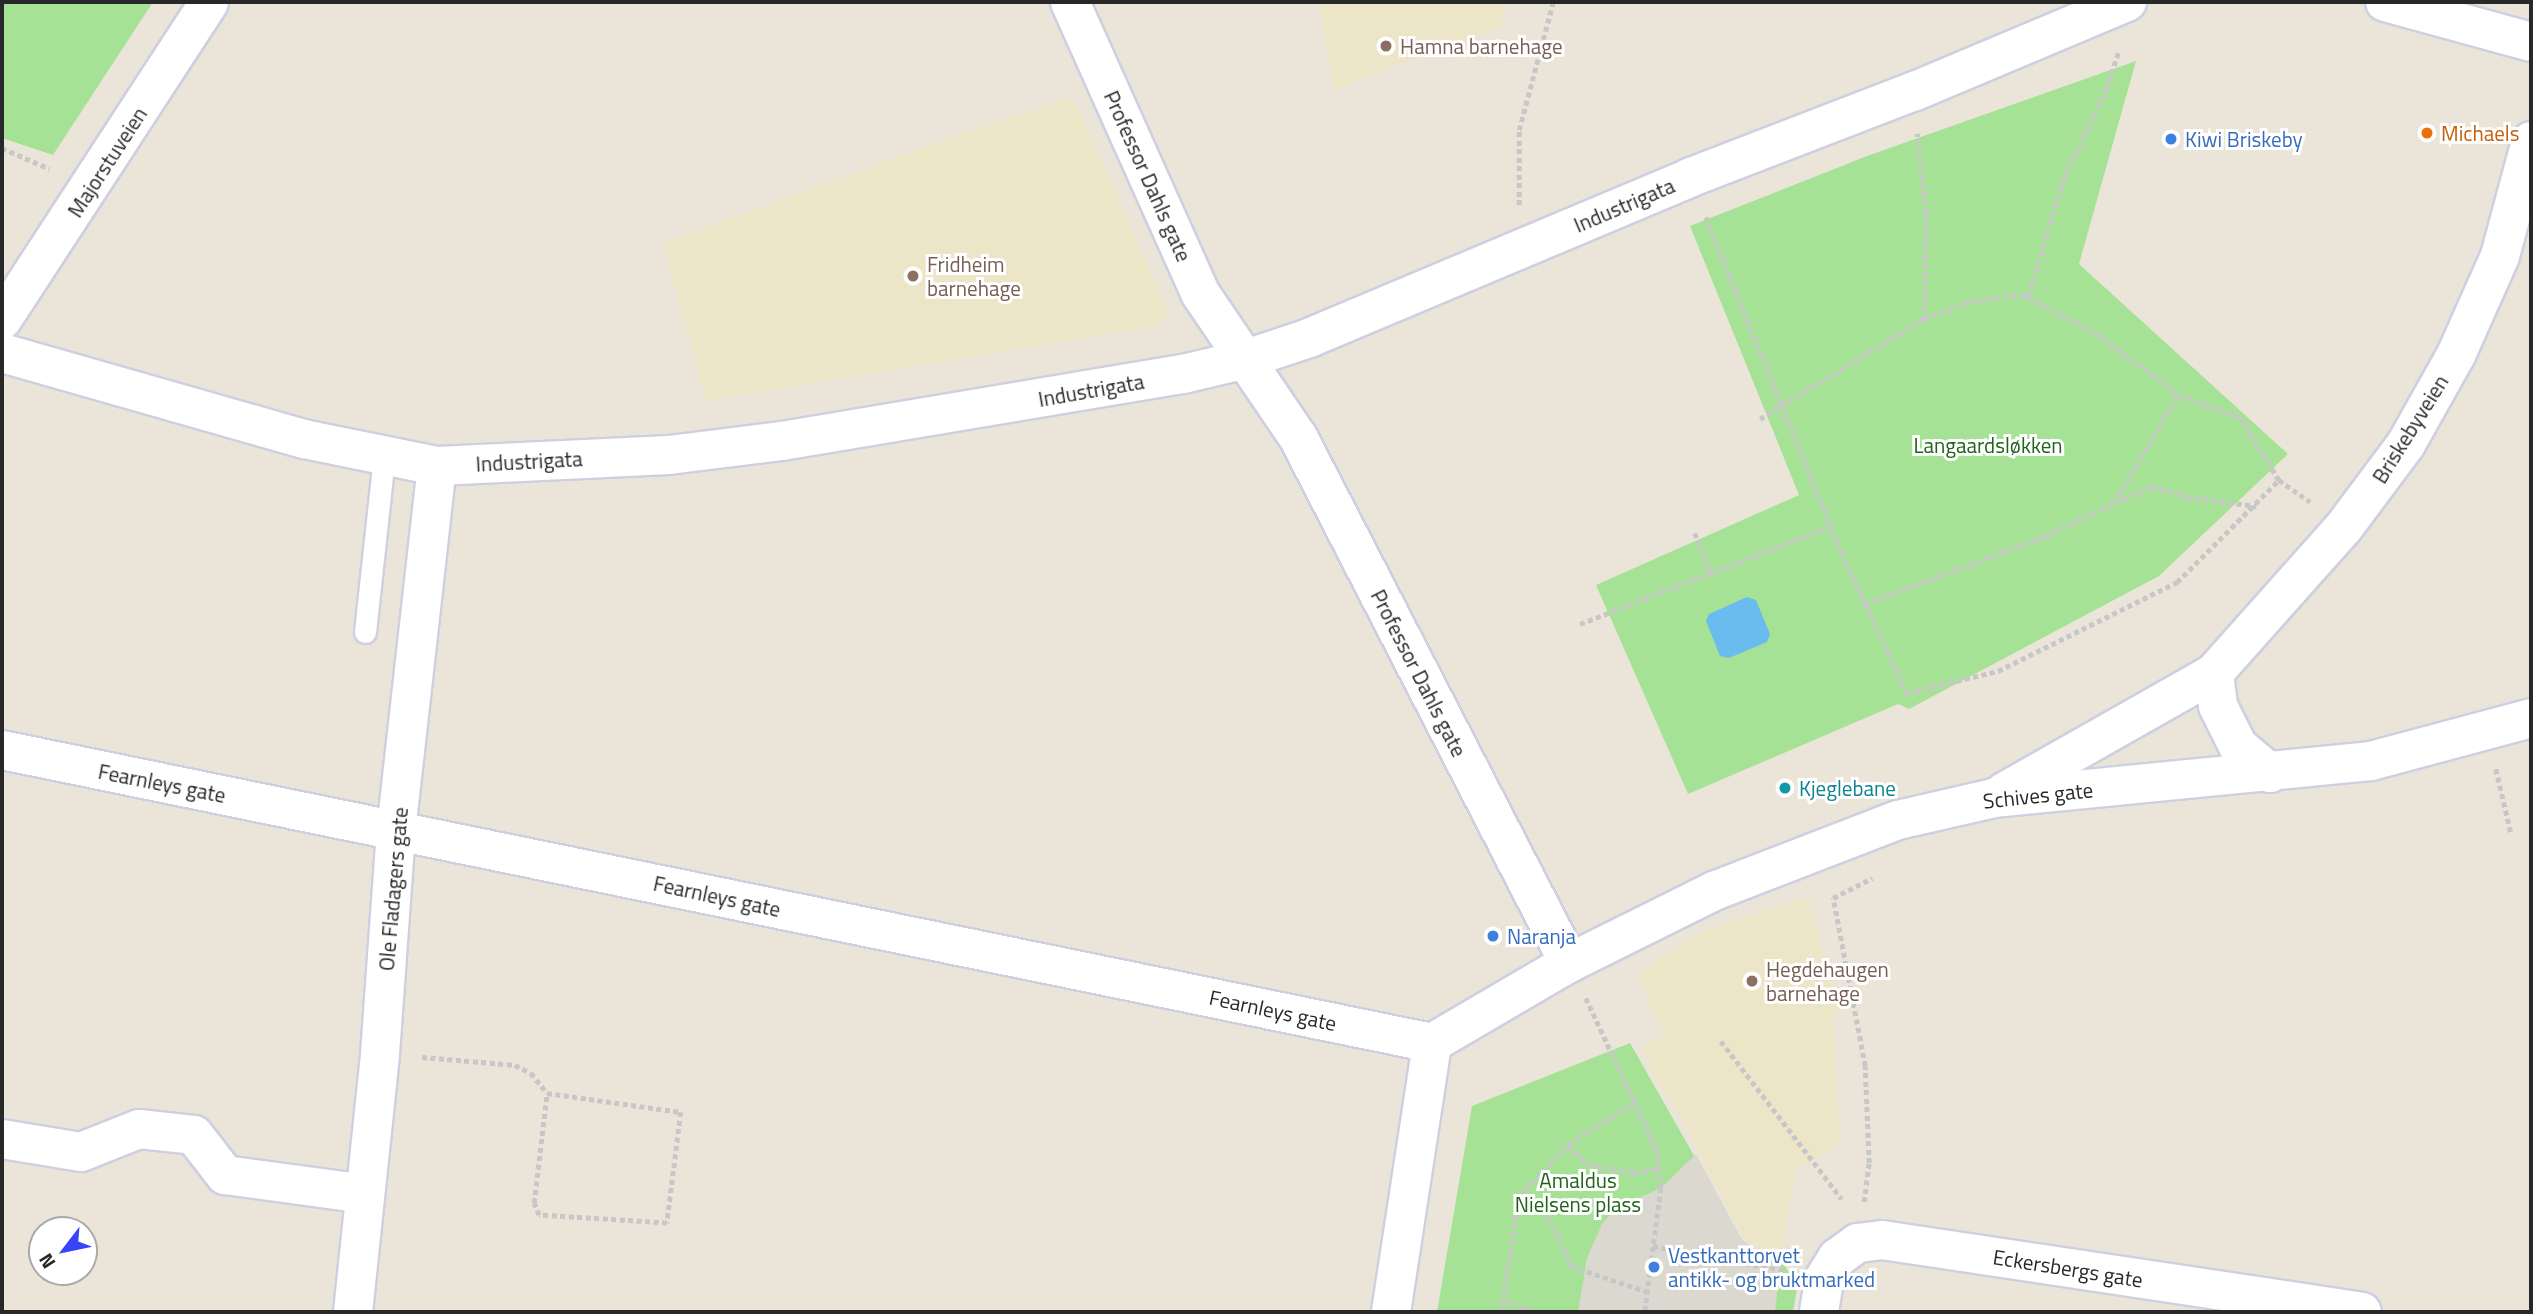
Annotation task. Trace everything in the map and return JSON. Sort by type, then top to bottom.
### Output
[{"type":"street","name":"Majorstuveien","points":[[2,320],[209,2]]},
{"type":"street","name":"Professor Dahls gate","points":[[1070,2],[1200,293],[1297,437],[1569,963]]},
{"type":"street","name":"Industrigata","points":[[2,353],[304,439],[438,466],[669,455],[782,442],[1183,374],[1246,359],[1308,338],[1689,178],[1915,91],[2127,2]]},
{"type":"street","points":[[2385,2],[2531,42]]},
{"type":"street","name":"Briskebyveien","points":[[1994,798],[2214,673],[2344,527],[2406,444],[2456,355],[2500,256],[2531,141]]},
{"type":"street","name":"Ole Fladagers gate","points":[[353,1312],[380,1054],[396,831],[438,466]]},
{"type":"street","points":[[2214,673],[2218,706],[2238,746],[2270,773]]},
{"type":"street","name":"Schives gate","points":[[1569,963],[1714,891],[1898,820],[1994,798],[2371,761],[2531,718]]},
{"type":"street","name":"Fearnleys gate","points":[[2,750],[1432,1043]]},
{"type":"street","points":[[1391,1312],[1432,1043],[1569,963]]},
{"type":"street","points":[[2,1139],[81,1152],[139,1129],[194,1135],[225,1175],[365,1194]]},
{"type":"street","name":"Eckersbergs gate","points":[[1819,1312],[1830,1266],[1845,1251],[1868,1240],[2362,1312]]},
{"type":"lane","points":[[365,632],[384,456]]},
{"type":"path","points":[[1519,205],[1519,130],[1553,2]]},
{"type":"path","points":[[2028,298],[2064,177],[2106,90],[2118,52]]},
{"type":"path","points":[[1915,91],[1926,213],[1924,319]]},
{"type":"path","points":[[2,148],[54,171]]},
{"type":"path","points":[[1689,178],[1786,405],[1865,604],[1907,693],[1998,671],[2177,582],[2256,506],[2279,480]]},
{"type":"path","points":[[1760,419],[1924,319],[1969,302],[2022,294],[2096,334],[2179,394],[2241,418],[2279,480],[2344,527]]},
{"type":"path","points":[[2114,503],[2179,394]]},
{"type":"path","points":[[1865,604],[2046,536],[2151,486],[2186,497],[2256,506]]},
{"type":"path","points":[[1580,624],[1712,576],[1832,526]]},
{"type":"path","points":[[1695,533],[1712,576]]},
{"type":"path","points":[[2494,761],[2511,832]]},
{"type":"path","points":[[1863,1210],[1869,1163],[1865,1066],[1833,898],[1885,872],[1898,820]]},
{"type":"path","points":[[1569,963],[1657,1150],[1660,1169],[1645,1312]]},
{"type":"path","points":[[1721,1041],[1842,1199]]},
{"type":"path","points":[[380,1054],[515,1065],[531,1073],[547,1093],[681,1112],[667,1223],[539,1215],[534,1203],[547,1093]]},
{"type":"path","points":[[1502,1312],[1519,1196],[1568,1145],[1635,1102]]},
{"type":"path","points":[[1568,1145],[1587,1164],[1634,1173],[1660,1169]]},
{"type":"path","points":[[1519,1196],[1537,1202],[1556,1231],[1571,1266],[1647,1292]]},
{"type":"path","points":[[1653,1246],[1792,1272]]},
{"type":"path","points":[[1503,1301],[1537,1312]]},
{"type":"shaded area","name":"Hamna barnehage","points":[[1319,2],[1505,2],[1506,24],[1333,90]]},
{"type":"shaded area","name":"Fridheim barnehage","points":[[1073,97],[1168,310],[1160,326],[706,401],[663,243],[944,140]]},
{"type":"shaded area","points":[[1808,897],[1840,1011],[1833,1013],[1840,1143],[1795,1171],[1781,1258],[1743,1237],[1671,1098],[1664,1096],[1641,1048],[1665,1035],[1636,974],[1702,931]]},
{"type":"shaded area","name":"Amaldus Nielsens plass","points":[[1696,1154],[1742,1240],[1760,1253],[1781,1258],[1775,1312],[1578,1312],[1587,1258],[1602,1224],[1615,1209],[1661,1188]]},
{"type":"green space","points":[[2,2],[153,2],[53,155],[2,138]]},
{"type":"green space","name":"Langaardsløkken","points":[[2136,61],[2079,264],[2288,454],[2159,576],[1909,709],[1898,704],[1688,794],[1596,585],[1799,495],[1690,226],[1867,156]]},
{"type":"green space","name":"Amaldus Nielsens plass","points":[[1630,1043],[1742,1240],[1760,1253],[1781,1258],[1797,1288],[1793,1312],[1437,1312],[1472,1106]]},
{"type":"water","points":[[1747,597],[1756,600],[1770,634],[1767,642],[1729,658],[1720,656],[1706,621],[1709,614]]},
{"type":"place","name":"Hamna barnehage","points":[[1386,46]]},
{"type":"place","name":"Michaels","points":[[2427,133]]},
{"type":"place","name":"Kiwi Briskeby","points":[[2171,139]]},
{"type":"place","name":"Fridheim barnehage","points":[[913,276]]},
{"type":"place","name":"Kjeglebane","points":[[1785,788]]},
{"type":"place","name":"Naranja","points":[[1493,936]]},
{"type":"place","name":"Hegdehaugen barnehage","points":[[1752,981]]},
{"type":"place","name":"Vestkanttorvet antikk- og bruktmarked","points":[[1654,1267]]}]
